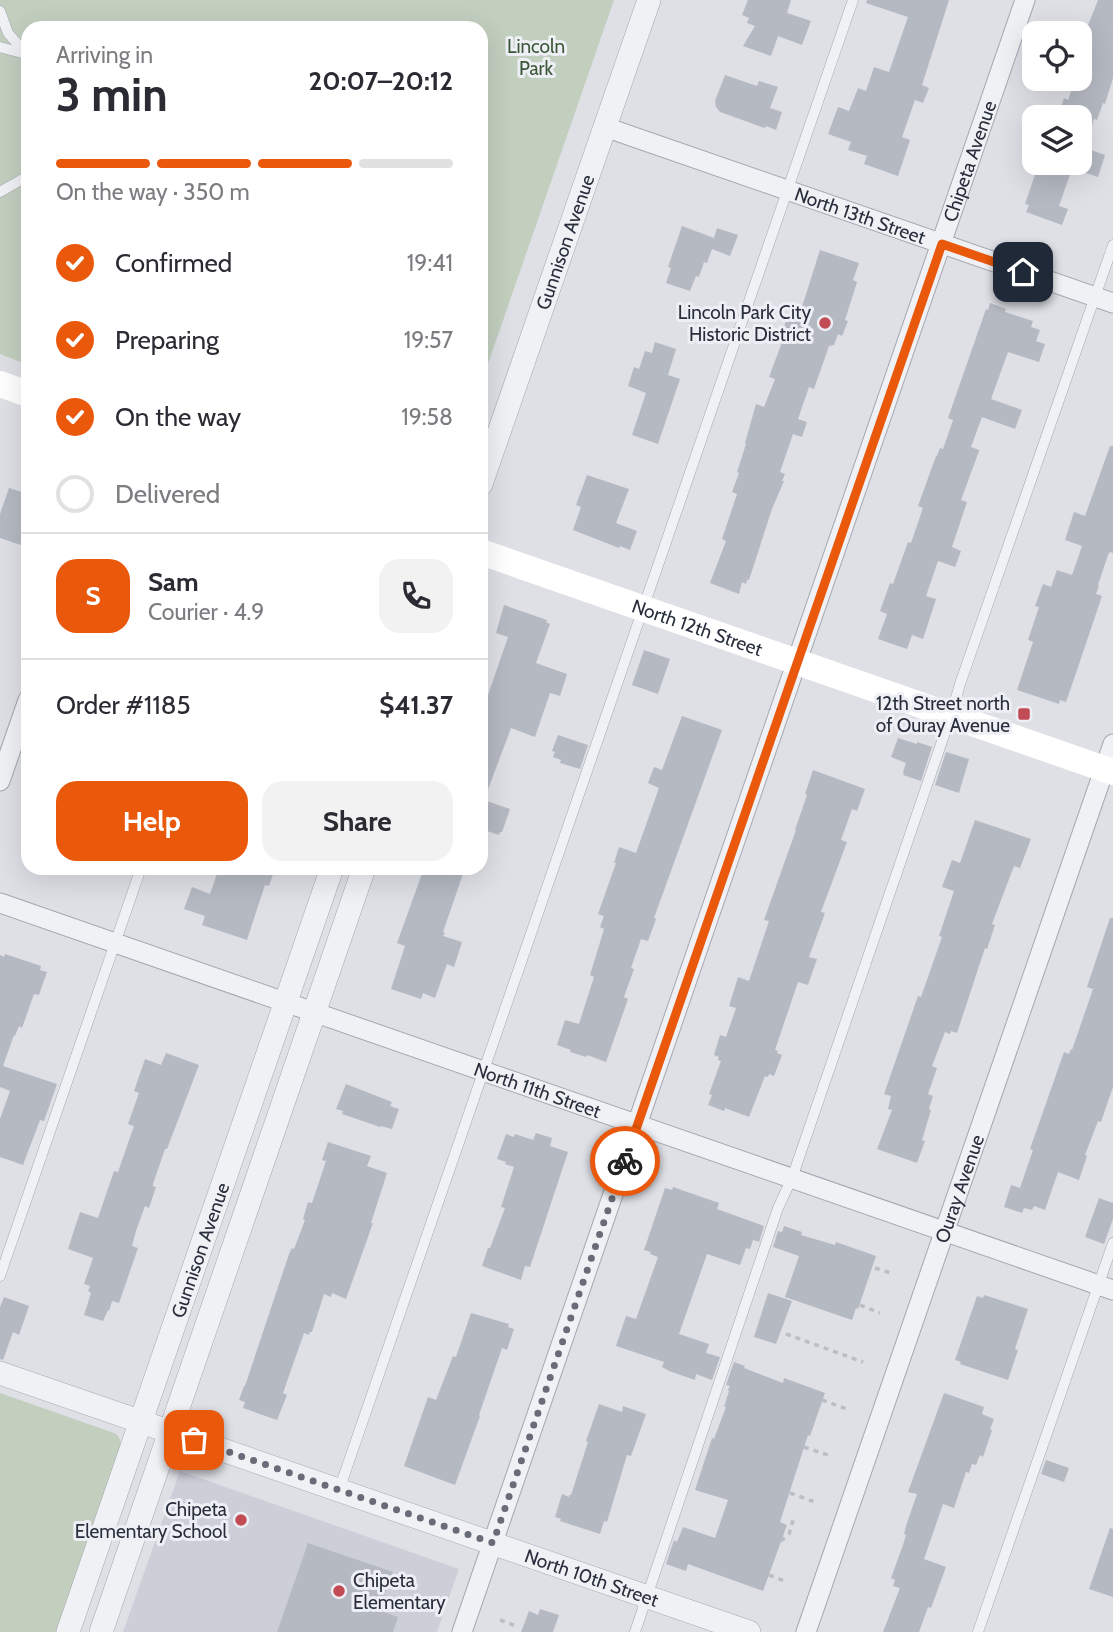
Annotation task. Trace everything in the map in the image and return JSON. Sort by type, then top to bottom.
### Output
[{"type":"main road","points":[[0,384],[21,392]]},
{"type":"main road","name":"North 12th Street","points":[[488,554],[951,716],[1110,762]]},
{"type":"street","name":"Gunnison Avenue","points":[[488,464],[649,0]]},
{"type":"street","name":"Chipeta Avenue","points":[[463,1632],[1026,0]]},
{"type":"street","name":"North 13th Street","points":[[605,128],[1104,300]]},
{"type":"street","points":[[0,781],[21,720]]},
{"type":"street","name":"Ouray Avenue","points":[[806,1632],[1110,762]]},
{"type":"street","name":"Gunnison Avenue","points":[[68,1632],[330,875]]},
{"type":"street","name":"Gunnison Avenue","points":[[102,1632],[362,875]]},
{"type":"street","name":"North 11th Street","points":[[0,903],[1106,1287]]},
{"type":"street","name":"North 10th Street","points":[[0,1373],[749,1632]]},
{"type":"lane","points":[[339,1490],[853,0]]},
{"type":"lane","points":[[0,11],[8,33],[21,48]]},
{"type":"lane","points":[[0,47],[21,53]]},
{"type":"lane","points":[[0,192],[21,180]]},
{"type":"lane","points":[[635,1632],[778,1208],[792,1178],[960,684],[1104,300],[1113,245]]},
{"type":"lane","points":[[0,1276],[139,875]]},
{"type":"lane","points":[[978,1632],[1106,1287],[1113,1243]]},
{"type":"path","points":[[875,1268],[894,1274]]},
{"type":"path","points":[[860,1305],[880,1313]]},
{"type":"path","points":[[786,1334],[863,1362]]},
{"type":"path","points":[[822,1400],[847,1409]]},
{"type":"path","points":[[804,1447],[831,1456]]},
{"type":"path","points":[[790,1493],[815,1502]]},
{"type":"path","points":[[781,1542],[789,1534],[794,1517]]},
{"type":"path","points":[[769,1575],[787,1582]]},
{"type":"path","points":[[500,1620],[516,1626]]},
{"type":"shaded area","name":"Chipeta Elementary School","points":[[180,1471],[459,1569],[437,1632],[123,1632]]},
{"type":"green space","name":"Lincoln Park","points":[[0,0],[614,0],[488,364],[488,21],[21,21],[21,362],[0,354]]},
{"type":"green space","points":[[0,1393],[114,1433],[121,1445],[56,1632],[0,1632]]},
{"type":"building","points":[[748,0],[791,0],[787,13],[811,21],[802,45],[778,36],[771,56],[743,46],[755,26],[747,23],[749,18],[742,15]]},
{"type":"building","points":[[867,0],[949,0],[922,85],[929,88],[923,103],[915,100],[902,137],[910,140],[898,176],[864,164],[867,156],[848,150],[851,142],[828,134],[838,107],[849,111],[858,88],[866,91],[874,67],[889,72],[908,17],[866,3]]},
{"type":"building","points":[[1098,0],[1113,0],[1113,78],[1105,104],[1103,103],[1092,125],[1092,105],[1062,105],[1064,98],[1068,100],[1071,91],[1092,91],[1092,21],[1090,21]]},
{"type":"building","points":[[725,75],[757,86],[759,81],[778,87],[770,108],[782,112],[776,130],[720,112],[715,101]]},
{"type":"building","points":[[1092,150],[1105,155],[1098,177],[1092,175]]},
{"type":"building","points":[[1035,175],[1070,175],[1059,206],[1068,209],[1062,225],[1026,212],[1029,205],[1025,204]]},
{"type":"building","points":[[682,226],[714,238],[717,228],[738,235],[730,256],[712,249],[690,291],[666,283],[671,268],[668,267]]},
{"type":"building","points":[[820,250],[859,263],[853,280],[857,282],[845,320],[848,321],[842,336],[838,334],[834,345],[829,346],[814,389],[809,387],[798,419],[807,422],[802,437],[793,434],[780,472],[785,474],[784,481],[749,580],[746,584],[742,582],[739,594],[710,583],[726,541],[722,539],[737,494],[732,492],[756,404],[764,407],[775,379],[769,377],[785,334],[782,332],[791,307],[801,310]]},
{"type":"building","points":[[990,303],[1006,309],[1005,312],[1033,321],[1031,327],[1040,330],[1036,341],[1045,344],[1039,362],[1008,352],[991,399],[1022,410],[1015,429],[982,417],[971,447],[979,451],[961,500],[967,502],[952,547],[961,551],[955,567],[938,561],[926,596],[936,599],[923,639],[912,635],[907,649],[878,639],[887,614],[880,611],[908,542],[911,543],[923,508],[918,506],[936,456],[940,448],[943,449],[953,420],[948,418]]},
{"type":"building","points":[[655,342],[676,349],[668,375],[680,379],[658,444],[632,435],[646,393],[628,386],[634,367],[639,369],[645,351],[652,353]]},
{"type":"building","points":[[1110,446],[1113,446],[1113,553],[1108,555],[1098,585],[1096,594],[1102,596],[1066,702],[1060,700],[1059,704],[1017,690],[1033,642],[1028,640],[1043,584],[1051,587],[1057,570],[1072,575],[1082,546],[1065,540],[1074,512],[1085,516]]},
{"type":"building","points":[[587,475],[629,489],[616,523],[637,531],[630,550],[573,530],[581,507],[576,505]]},
{"type":"building","points":[[9,488],[21,492],[21,545],[0,538],[0,514]]},
{"type":"building","points":[[504,605],[547,620],[550,624],[536,663],[567,674],[560,696],[550,693],[535,737],[511,728],[488,789],[488,695],[508,637],[496,633]]},
{"type":"building","points":[[644,650],[670,659],[658,694],[632,685]]},
{"type":"building","points":[[682,716],[722,730],[648,941],[641,939],[624,997],[628,999],[606,1062],[587,1055],[586,1057],[557,1045],[565,1020],[579,1024],[594,977],[590,975],[604,929],[600,927],[604,916],[598,914],[619,847],[636,853],[659,788],[648,783],[654,767],[662,770]]},
{"type":"building","points":[[558,735],[588,745],[580,769],[560,763],[561,760],[553,757],[555,752],[552,751]]},
{"type":"building","points":[[898,738],[932,747],[921,781],[903,775],[906,763],[891,757]]},
{"type":"building","points":[[946,752],[969,759],[959,793],[935,785]]},
{"type":"building","points":[[813,770],[865,789],[857,811],[852,809],[841,840],[847,842],[821,912],[825,913],[809,957],[817,959],[808,985],[798,982],[775,1050],[782,1055],[774,1076],[765,1076],[749,1117],[708,1105],[712,1095],[709,1094],[721,1061],[714,1055],[720,1035],[726,1037],[736,1008],[729,1006],[738,977],[749,981],[769,921],[764,920],[796,830]]},
{"type":"building","points":[[488,801],[510,809],[499,835],[488,831]]},
{"type":"building","points":[[975,820],[1031,839],[1020,868],[1014,866],[957,1033],[945,1032],[932,1066],[937,1068],[928,1094],[933,1096],[929,1109],[931,1110],[922,1140],[925,1141],[917,1163],[877,1149],[892,1110],[888,1109],[891,1096],[884,1094],[942,937],[939,936],[954,891],[942,887],[952,860],[960,863]]},
{"type":"building","points":[[217,875],[273,875],[269,886],[265,885],[247,940],[202,925],[205,916],[184,909],[192,887],[210,894]]},
{"type":"building","points":[[421,875],[463,875],[443,932],[443,936],[462,942],[454,967],[447,964],[435,998],[423,993],[421,999],[391,989],[405,946],[397,943]]},
{"type":"building","points":[[1110,918],[1113,918],[1113,1087],[1101,1122],[1098,1121],[1085,1155],[1087,1156],[1079,1180],[1058,1172],[1045,1210],[1034,1206],[1032,1210],[1024,1208],[1022,1213],[1004,1207],[1011,1185],[1020,1188],[1033,1150],[1030,1149],[1064,1052],[1069,1054],[1072,1050],[1093,989],[1087,987]]},
{"type":"building","points":[[5,954],[41,966],[40,970],[47,972],[39,995],[34,994],[22,1028],[19,1026],[14,1035],[3,1066],[57,1084],[44,1121],[40,1120],[23,1165],[0,1157],[0,1119],[10,1091],[0,1087],[0,955],[4,957]]},
{"type":"building","points":[[166,1053],[199,1065],[165,1149],[153,1184],[156,1187],[149,1208],[145,1206],[136,1231],[132,1246],[138,1248],[119,1303],[112,1301],[103,1321],[84,1315],[91,1293],[88,1291],[90,1286],[84,1284],[93,1258],[68,1249],[80,1212],[98,1218],[114,1171],[118,1172],[134,1126],[128,1124],[139,1093],[134,1091],[145,1059],[161,1065]]},
{"type":"building","points":[[346,1084],[392,1102],[390,1106],[399,1109],[392,1129],[342,1114],[343,1111],[336,1109]]},
{"type":"building","points":[[536,1133],[552,1138],[550,1146],[568,1152],[530,1267],[525,1266],[521,1280],[482,1266],[505,1208],[501,1207],[514,1167],[497,1159],[506,1134],[533,1140]]},
{"type":"building","points":[[328,1142],[371,1156],[367,1166],[387,1173],[373,1223],[346,1299],[332,1293],[331,1297],[324,1294],[312,1332],[309,1335],[304,1333],[283,1393],[287,1395],[277,1420],[243,1408],[245,1402],[239,1400],[289,1254],[292,1248],[294,1249],[305,1220],[303,1219],[308,1202],[312,1203],[326,1161],[322,1160]]},
{"type":"building","points":[[673,1187],[719,1203],[717,1209],[764,1226],[759,1242],[753,1240],[750,1249],[746,1248],[740,1265],[707,1254],[679,1334],[709,1344],[706,1353],[720,1357],[712,1380],[696,1374],[695,1380],[669,1371],[662,1367],[664,1362],[616,1346],[626,1316],[636,1319],[658,1257],[644,1250],[665,1188],[672,1190]]},
{"type":"building","points":[[1099,1198],[1113,1203],[1113,1219],[1104,1244],[1085,1237]]},
{"type":"building","points":[[784,1226],[802,1232],[801,1235],[835,1245],[836,1242],[876,1256],[852,1320],[785,1297],[799,1256],[773,1247],[778,1231],[782,1232]]},
{"type":"building","points":[[768,1293],[792,1301],[776,1344],[754,1337]]},
{"type":"building","points":[[984,1295],[1028,1309],[1008,1380],[955,1360],[977,1296],[983,1298]]},
{"type":"building","points":[[4,1297],[29,1306],[19,1335],[13,1332],[3,1360],[0,1359],[0,1307]]},
{"type":"building","points":[[471,1313],[509,1324],[508,1327],[514,1329],[507,1350],[502,1348],[455,1485],[404,1466],[428,1397],[436,1400],[453,1356],[456,1357]]},
{"type":"building","points":[[734,1362],[783,1383],[784,1378],[825,1393],[810,1436],[808,1435],[780,1522],[787,1525],[763,1591],[688,1564],[686,1571],[666,1564],[674,1540],[677,1542],[683,1527],[715,1538],[728,1500],[695,1490],[712,1438],[714,1439],[726,1407],[730,1386],[726,1385]]},
{"type":"building","points":[[944,1393],[984,1407],[982,1414],[994,1419],[990,1429],[992,1430],[983,1457],[980,1455],[976,1465],[972,1464],[969,1473],[966,1472],[954,1508],[943,1504],[924,1559],[946,1567],[919,1632],[883,1632],[900,1588],[893,1586],[895,1580],[891,1578],[917,1494],[908,1492]]},
{"type":"building","points":[[599,1404],[622,1412],[623,1406],[646,1414],[631,1456],[627,1455],[607,1522],[604,1521],[600,1534],[555,1517],[562,1494],[569,1497],[571,1495]]},
{"type":"building","points":[[1046,1460],[1069,1468],[1064,1482],[1041,1474]]},
{"type":"building","points":[[1110,1528],[1113,1529],[1113,1597],[1089,1589]]},
{"type":"building","name":"Chipeta Elementary","points":[[308,1543],[393,1572],[379,1610],[398,1617],[393,1632],[277,1632]]},
{"type":"building","points":[[540,1609],[559,1615],[553,1632],[521,1632],[529,1611],[538,1615]]},
{"type":"way so far","points":[[194,1440],[493,1543],[625,1161]]},
{"type":"place","name":"Lincoln Park City Historic District","points":[[825,323]]},
{"type":"place","name":"12th Street north of Ouray Avenue","points":[[1024,714]]},
{"type":"place","name":"Chipeta Elementary School","points":[[241,1520]]},
{"type":"place","name":"Chipeta Elementary","points":[[339,1591]]},
{"type":"route","points":[[625,1161],[942,244],[1023,272]]}]
